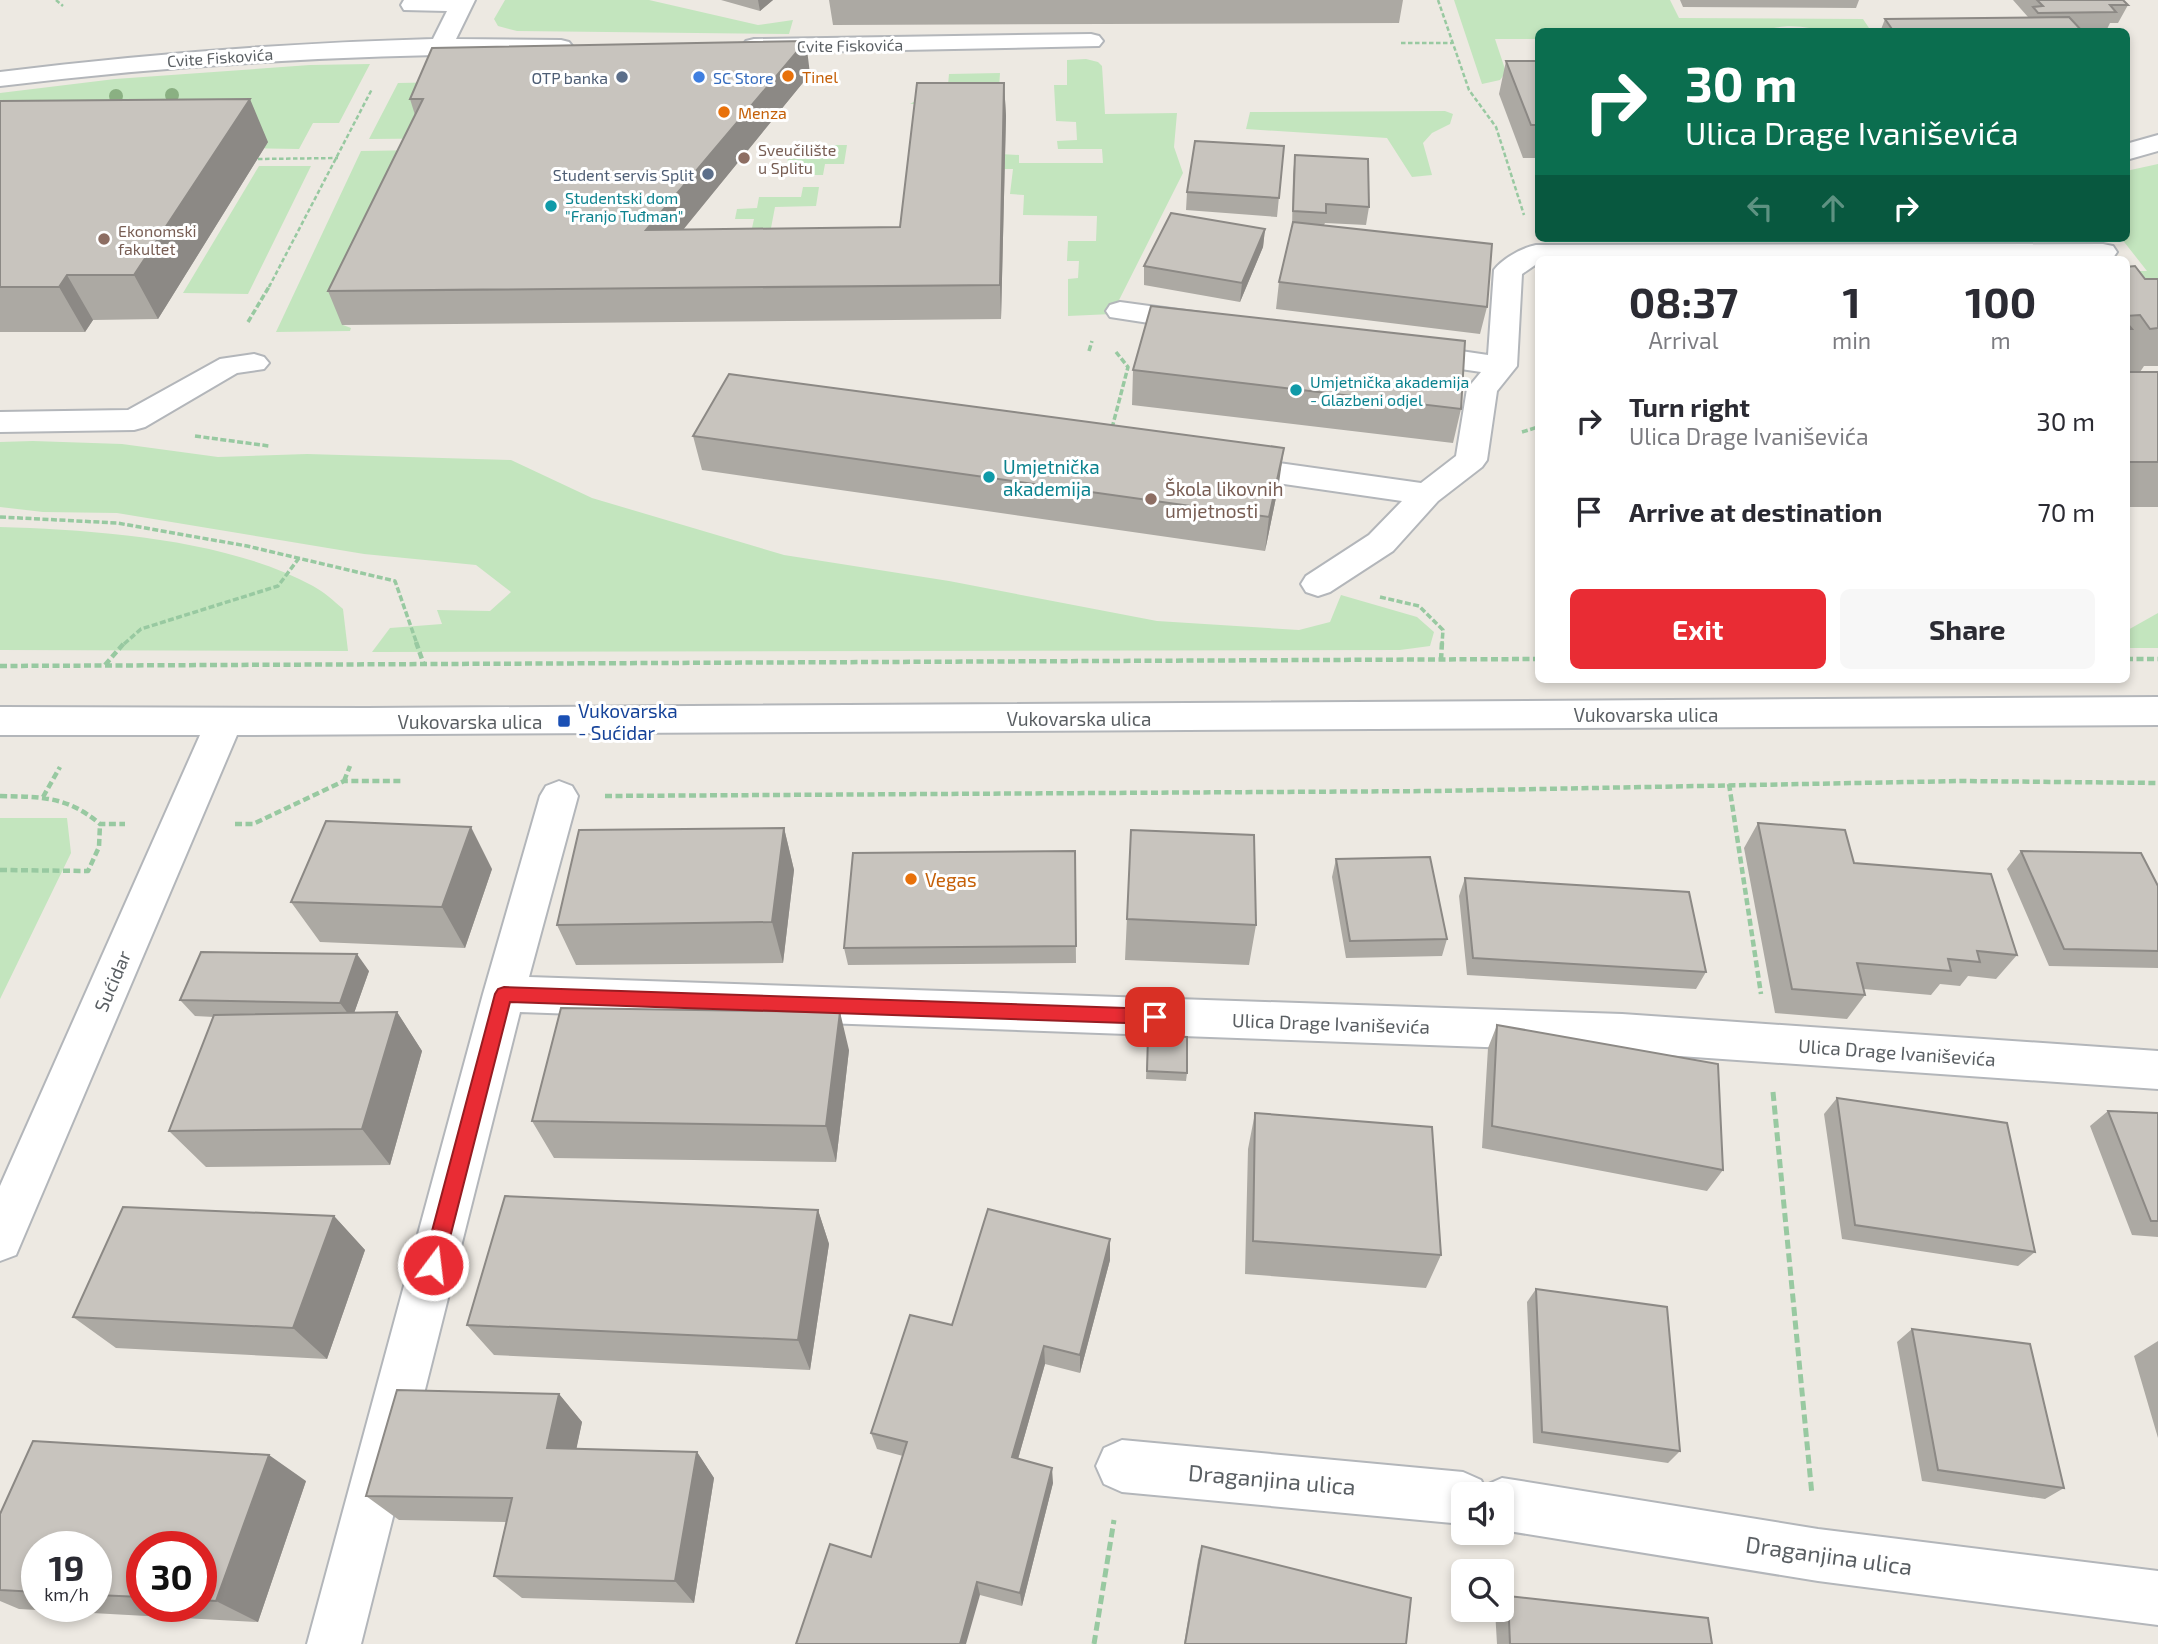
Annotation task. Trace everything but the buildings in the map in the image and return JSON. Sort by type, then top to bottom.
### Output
[{"type":"street","points":[[412,5],[463,2],[441,46]]},
{"type":"street","name":"Cvite Fiskovića","points":[[733,46],[1091,41]]},
{"type":"street","name":"Cvite Fiskovića","points":[[0,79],[184,59],[441,46],[579,46]]},
{"type":"street","points":[[2130,151],[2158,143]]},
{"type":"street","points":[[1318,584],[1381,543],[1427,494],[1471,460],[1482,389],[1502,366],[1508,270],[1536,253],[2098,245]]},
{"type":"street","points":[[1120,311],[1230,327]]},
{"type":"street","points":[[1380,348],[1502,366]]},
{"type":"street","points":[[0,422],[134,420],[230,365],[254,363]]},
{"type":"street","points":[[1200,462],[1427,494]]},
{"type":"street","name":"Vukovarska ulica","points":[[0,721],[2158,711]]},
{"type":"street","name":"Sućidar","points":[[0,1239],[224,722]]},
{"type":"street","points":[[334,1644],[504,994],[559,796]]},
{"type":"street","name":"Ulica Drage Ivaniševića","points":[[504,994],[1622,1033],[2158,1070]]},
{"type":"street","name":"Draganjina ulica","points":[[1122,1466],[1451,1497]]},
{"type":"street","name":"Draganjina ulica","points":[[1514,1506],[1818,1555],[2158,1598]]},
{"type":"path","points":[[56,0],[63,6]]},
{"type":"path","points":[[1438,0],[1469,90],[1496,127],[1536,253]]},
{"type":"path","points":[[1401,43],[1452,43]]},
{"type":"path","points":[[242,331],[338,158],[372,89]]},
{"type":"path","points":[[258,159],[338,158]]},
{"type":"path","points":[[1110,437],[1128,367],[1112,347]]},
{"type":"path","points":[[0,517],[117,523],[299,558],[396,580],[424,665]]},
{"type":"path","points":[[105,666],[127,640],[141,629],[278,586],[299,558]]},
{"type":"path","points":[[1318,584],[1419,606],[1443,630],[1441,660]]},
{"type":"path","points":[[0,666],[1535,659]]},
{"type":"path","points":[[2130,659],[2158,659]]},
{"type":"path","points":[[559,796],[1421,791],[1962,781],[2158,783]]},
{"type":"path","points":[[1728,784],[1769,1043],[1818,1555]]},
{"type":"path","points":[[0,870],[89,871],[99,847],[100,824]]},
{"type":"path","points":[[1094,1644],[1122,1466]]},
{"type":"green space","points":[[505,0],[649,0],[758,25],[793,20],[789,34],[517,31],[498,26],[494,19]]},
{"type":"green space","points":[[1454,0],[1670,0],[1679,18],[1863,19],[1869,28],[1535,28],[1535,39],[1495,39],[1506,72],[1500,80],[1482,84]]},
{"type":"green space","points":[[1086,59],[1102,66],[1105,114],[1177,113],[1174,147],[1183,173],[1112,314],[1068,316],[1068,279],[1078,278],[1079,261],[1067,261],[1068,241],[1096,241],[1097,216],[1023,215],[1024,195],[1010,194],[1013,169],[1000,169],[1000,154],[1019,155],[1019,163],[1103,163],[1102,149],[1058,149],[1057,141],[1077,140],[1076,122],[1056,121],[1054,85],[1067,85],[1067,60]]},
{"type":"green space","points":[[370,64],[339,123],[313,123],[299,149],[0,144],[0,93],[115,79],[310,65]]},
{"type":"green space","points":[[1000,73],[999,88],[962,103],[910,104],[924,96],[947,96],[949,74]]},
{"type":"green space","points":[[503,81],[483,138],[369,139],[398,83]]},
{"type":"green space","points":[[1445,111],[1453,114],[1450,124],[1432,133],[1423,143],[1432,175],[1412,177],[1387,138],[1246,129],[1250,112]]},
{"type":"green space","points":[[828,145],[847,145],[844,164],[825,164],[823,175],[803,175],[805,164],[787,165],[790,146],[808,146],[806,155],[826,155]]},
{"type":"green space","points":[[425,150],[343,325],[351,328],[350,331],[276,332],[361,151]]},
{"type":"green space","points":[[2158,164],[2158,298],[2138,271],[2147,271],[2124,242],[2130,242],[2130,170]]},
{"type":"green space","points":[[259,166],[311,166],[248,294],[183,293]]},
{"type":"green space","points":[[803,187],[819,187],[816,206],[775,207],[771,228],[752,228],[754,219],[735,219],[737,209],[757,208],[759,197],[801,197]]},
{"type":"green space","points":[[0,442],[122,444],[218,457],[307,454],[511,460],[592,498],[784,555],[949,581],[1157,621],[1299,630],[1330,622],[1341,595],[1417,617],[1434,632],[1430,646],[1400,650],[372,652],[390,628],[442,624],[437,610],[490,611],[511,592],[476,565],[364,554],[117,513],[43,512],[0,507]]},
{"type":"green space","points":[[0,527],[78,531],[161,540],[202,547],[279,570],[317,588],[343,609],[348,651],[0,650]]},
{"type":"green space","points":[[2158,613],[2158,648],[2130,648],[2130,629]]},
{"type":"green space","points":[[0,818],[67,818],[71,853],[0,999]]},
{"type":"place","name":"Tinel","points":[[788,76]]},
{"type":"place","name":"OTP banka","points":[[622,77]]},
{"type":"place","name":"SC Store","points":[[699,77]]},
{"type":"place","name":"Menza","points":[[724,112]]},
{"type":"place","name":"Sveučilište u Splitu","points":[[744,158]]},
{"type":"place","name":"Student servis Split","points":[[708,174]]},
{"type":"place","name":"Studentski dom \"Franjo Tuđman\"","points":[[551,206]]},
{"type":"place","name":"Ekonomski fakultet","points":[[104,239]]},
{"type":"place","name":"Umjetnička akademija - Glazbeni odjel","points":[[1296,390]]},
{"type":"place","name":"Umjetnička akademija","points":[[989,477]]},
{"type":"place","name":"Škola likovnih umjetnosti","points":[[1151,499]]},
{"type":"place","name":"Vukovarska - Sućidar","points":[[564,721]]},
{"type":"place","name":"Vegas","points":[[911,879]]},
{"type":"route","points":[[433,1265],[504,994],[1155,1017]]}]
